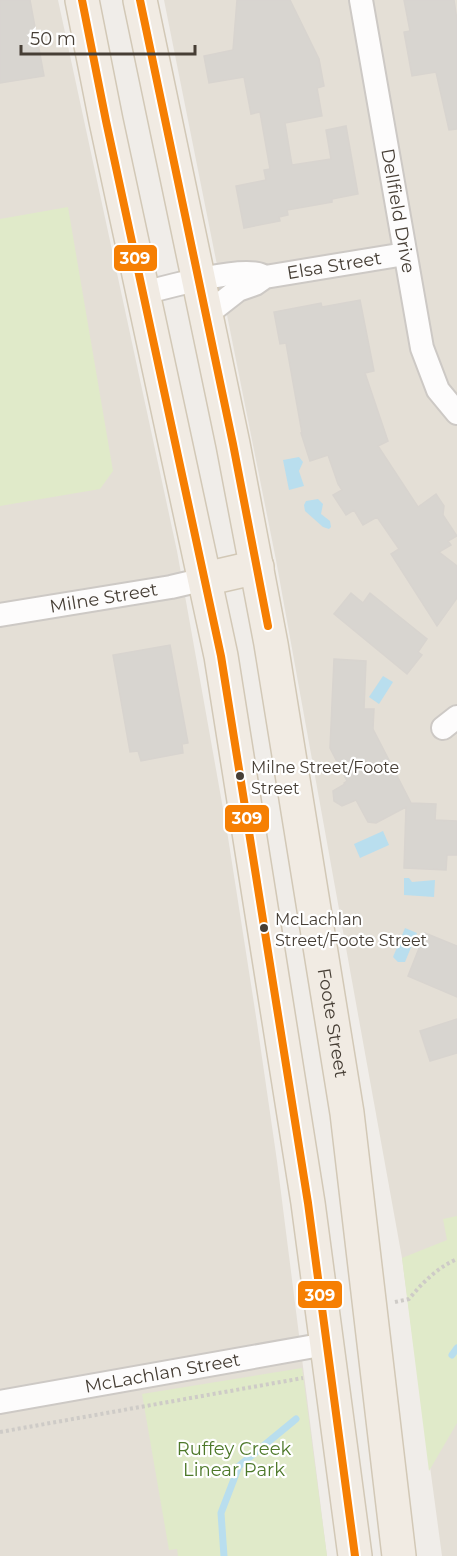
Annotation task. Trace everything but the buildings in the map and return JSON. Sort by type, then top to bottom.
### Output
[{"type":"main road","points":[[82,0],[221,656],[258,875],[308,1203],[355,1556]]},
{"type":"main road","name":"Foote Street","points":[[140,0],[257,567],[317,919],[345,1101],[399,1556]]},
{"type":"main road","points":[[205,579],[257,567]]},
{"type":"main road","points":[[326,1344],[373,1338]]},
{"type":"street","name":"Dellfield Drive","points":[[360,0],[422,348],[438,390],[457,413]]},
{"type":"street","name":"Elsa Street","points":[[206,315],[238,290],[255,284],[265,277],[405,254]]},
{"type":"street","name":"Elsa Street","points":[[144,293],[199,278],[246,273],[256,273],[265,277]]},
{"type":"street","name":"Milne Street","points":[[0,615],[171,587],[205,579]]},
{"type":"street","name":"McLachlan Street","points":[[0,1402],[326,1344]]},
{"type":"path","points":[[392,1303],[409,1299],[424,1280],[445,1264],[457,1259]]},
{"type":"path","points":[[0,1432],[306,1377]]},
{"type":"shaded area","points":[[0,0],[58,0],[177,551],[227,831],[257,1023],[277,1161],[327,1556],[0,1556]]},
{"type":"shaded area","points":[[164,0],[457,0],[457,1556],[442,1556],[402,1258],[276,560]]},
{"type":"green space","points":[[68,207],[113,471],[100,489],[0,506],[0,219]]},
{"type":"green space","points":[[457,1216],[457,1423],[429,1471],[402,1258],[447,1240],[443,1219]]},
{"type":"green space","name":"Ruffey Creek Linear Park","points":[[302,1368],[327,1556],[178,1556],[177,1549],[169,1550],[142,1394]]},
{"type":"water","points":[[299,457],[303,462],[299,471],[304,486],[289,490],[283,460]]},
{"type":"water","points":[[318,499],[323,504],[321,514],[330,521],[329,529],[323,527],[305,511],[306,501]]},
{"type":"water","points":[[383,676],[393,682],[379,704],[369,697]]},
{"type":"water","points":[[383,831],[389,845],[360,858],[354,844]]},
{"type":"water","points":[[404,878],[409,878],[412,882],[435,880],[434,897],[404,895]]},
{"type":"water","points":[[405,928],[417,933],[405,962],[398,962],[393,957]]},
{"type":"waterway","points":[[452,1355],[457,1348]]},
{"type":"waterway","points":[[224,1556],[221,1513],[239,1466],[296,1419]]},
{"type":"transit line","name":"309","points":[[82,0],[221,656],[308,1203],[355,1556]]},
{"type":"transit line","name":"309","points":[[140,0],[233,444],[268,626]]},
{"type":"place","name":"Milne Street/Foote Street","points":[[240,776]]},
{"type":"place","name":"McLachlan Street/Foote Street","points":[[264,928]]}]
